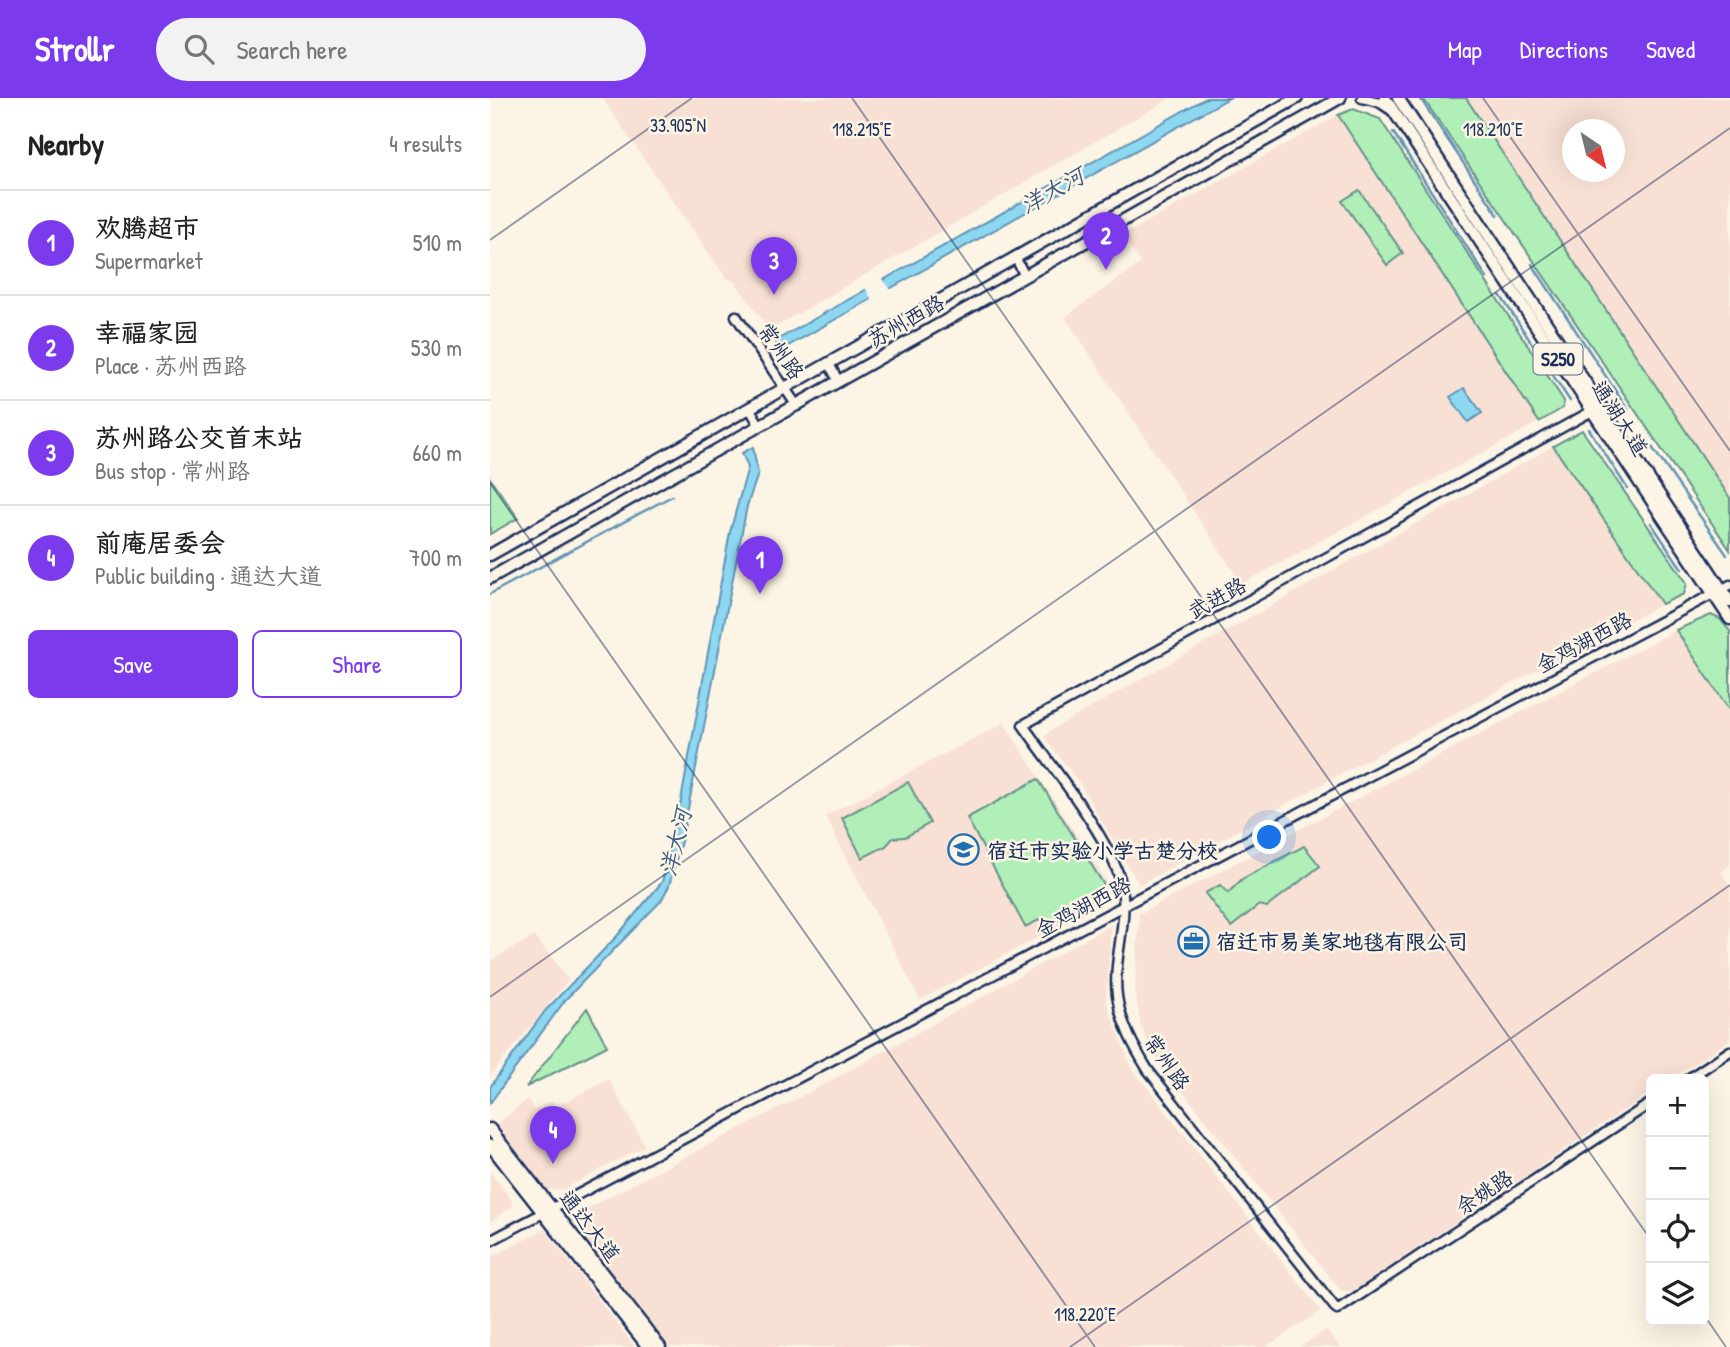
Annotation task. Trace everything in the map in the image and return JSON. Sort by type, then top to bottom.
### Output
[{"type":"main road","name":"苏州西路","points":[[490,555],[1297,98]]},
{"type":"main road","name":"苏州西路","points":[[490,578],[1340,98]]},
{"type":"main road","name":"通湖大道","points":[[1385,98],[1401,104],[1730,602]]},
{"type":"main road","name":"通湖大道","points":[[1401,104],[1592,411],[1722,589],[1730,619]]},
{"type":"main road","name":"通达大道","points":[[490,1129],[648,1347]]},
{"type":"main road","name":"通达大道","points":[[490,1145],[660,1347]]},
{"type":"street","points":[[1340,98],[1347,98]]},
{"type":"street","points":[[1362,98],[1401,104]]},
{"type":"street","points":[[1015,257],[1025,276]]},
{"type":"street","name":"常州路","points":[[736,316],[797,406]]},
{"type":"street","points":[[829,363],[839,382]]},
{"type":"street","points":[[750,409],[760,426]]},
{"type":"street","name":"武进路","points":[[1023,725],[1592,411]]},
{"type":"street","name":"金鸡湖西路","points":[[490,1241],[1722,589]]},
{"type":"street","name":"常州路","points":[[1023,725],[1106,846],[1120,877],[1125,904],[1117,995],[1128,1036],[1147,1070],[1337,1310]]},
{"type":"street","points":[[1696,1074],[1730,1051]]},
{"type":"street","name":"余姚路","points":[[1337,1310],[1646,1106]]},
{"type":"shaded area","points":[[602,98],[1171,98],[770,330],[734,281],[726,278]]},
{"type":"shaded area","points":[[1466,98],[1730,98],[1730,498]]},
{"type":"shaded area","points":[[1338,115],[1539,422],[1242,584],[1065,317],[1141,263],[1122,236]]},
{"type":"shaded area","points":[[1553,446],[1662,604],[1350,769],[1139,885],[1080,784],[1044,737],[1051,730]]},
{"type":"shaded area","points":[[1676,630],[1730,711],[1730,865],[1721,872],[1730,885],[1730,1040],[1678,1074],[1646,1074],[1646,1095],[1353,1291],[1341,1291],[1154,1055],[1141,1027],[1135,992],[1139,914]]},
{"type":"shaded area","name":"宿迁市实验小学古楚分校","points":[[1004,723],[1108,884],[1107,901],[920,1000],[825,816]]},
{"type":"shaded area","points":[[1111,925],[1106,1002],[1132,1068],[1321,1311],[1266,1347],[670,1347],[571,1220],[576,1214],[823,1085]]},
{"type":"shaded area","points":[[534,936],[562,970],[563,975],[569,979],[490,1076],[490,961]]},
{"type":"shaded area","points":[[609,1079],[645,1146],[564,1189],[547,1190],[497,1124],[528,1099],[534,1110],[552,1101],[556,1107]]},
{"type":"shaded area","points":[[490,1172],[512,1200],[512,1207],[490,1222]]},
{"type":"shaded area","points":[[544,1229],[635,1347],[490,1347],[490,1258]]},
{"type":"shaded area","points":[[1326,1330],[1340,1347],[1300,1347]]},
{"type":"green space","points":[[1423,98],[1466,98],[1730,498],[1730,550]]},
{"type":"green space","points":[[1353,109],[1380,119],[1564,401],[1563,408],[1539,422],[1338,115]]},
{"type":"green space","points":[[1359,190],[1403,253],[1387,265],[1342,201]]},
{"type":"green space","points":[[1582,430],[1687,583],[1684,594],[1662,604],[1553,446]]},
{"type":"green space","points":[[490,478],[518,518],[490,534]]},
{"type":"green space","points":[[1711,615],[1720,619],[1730,631],[1730,711],[1676,630]]},
{"type":"green space","points":[[1038,779],[1104,885],[1103,895],[1049,924],[1045,917],[1025,927],[967,818]]},
{"type":"green space","points":[[908,782],[930,823],[905,837],[893,838],[886,846],[862,858],[842,818]]},
{"type":"green space","points":[[1304,846],[1320,866],[1267,907],[1259,905],[1231,927],[1205,893],[1220,885],[1228,893],[1242,879]]},
{"type":"green space","points":[[587,1008],[607,1046],[526,1087]]},
{"type":"water","name":"洋大河","points":[[1206,98],[1229,98],[781,350],[775,341]]},
{"type":"water","points":[[1464,388],[1482,413],[1468,422],[1450,397]]},
{"type":"water","name":"洋大河","points":[[753,447],[758,474],[747,506],[683,834],[669,886],[661,901],[566,999],[490,1103],[490,1087],[545,1011],[617,936],[662,882],[680,806],[730,532],[748,467],[742,453]]},
{"type":"pier","points":[[880,276],[892,291],[873,301],[864,286]]},
{"type":"waterway","points":[[1420,98],[1498,215]]},
{"type":"waterway","points":[[1393,132],[1487,278]]},
{"type":"waterway","points":[[1532,264],[1628,410]]},
{"type":"waterway","points":[[1500,295],[1570,401]]},
{"type":"waterway","points":[[1589,429],[1627,488]]},
{"type":"waterway","points":[[1647,440],[1727,555]]},
{"type":"waterway","points":[[490,594],[672,496]]},
{"type":"waterway","points":[[1651,523],[1682,569]]},
{"type":"place","name":"幸福家园","points":[[1106,270]]},
{"type":"place","name":"苏州路公交首末站","points":[[774,295]]},
{"type":"place","name":"欢腾超市","points":[[760,594]]},
{"type":"place","name":"宿迁市实验小学古楚分校","points":[[964,850]]},
{"type":"place","name":"宿迁市易美家地毯有限公司","points":[[1193,941]]},
{"type":"place","name":"前庵居委会","points":[[553,1164]]}]
